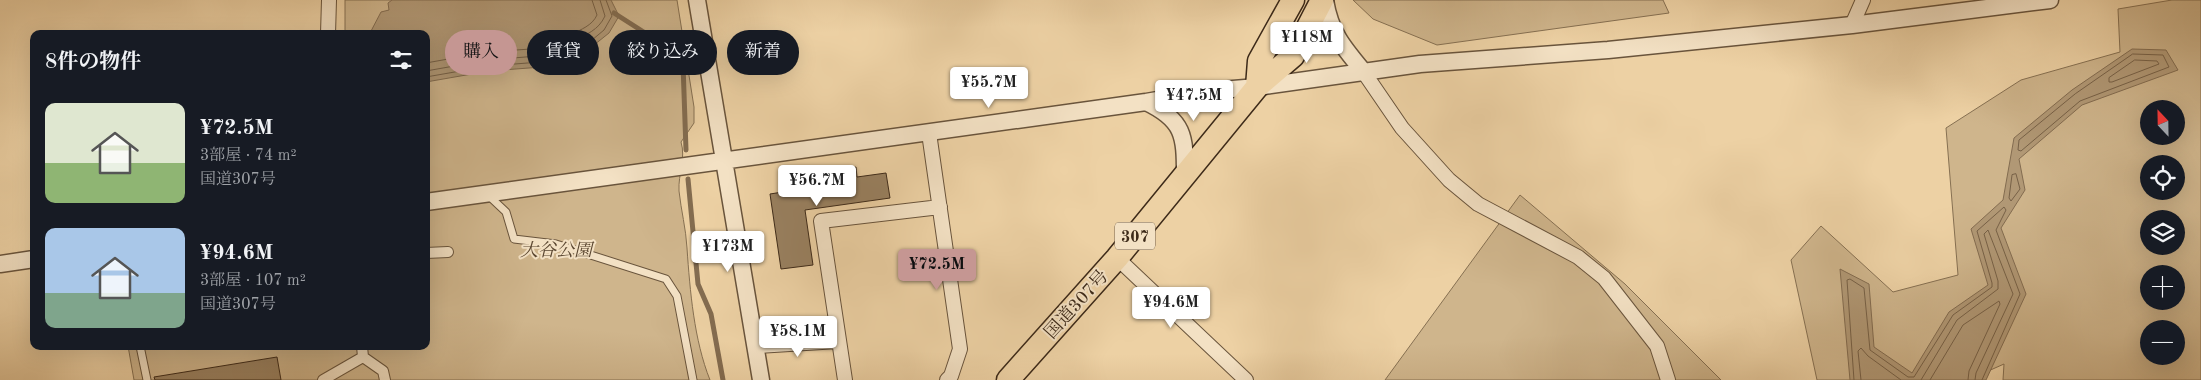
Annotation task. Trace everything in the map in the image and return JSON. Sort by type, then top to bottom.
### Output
[{"type":"highway","points":[[1257,87],[1259,60],[1293,0]]},
{"type":"highway","name":"国道307号","points":[[1008,380],[1117,258],[1257,87],[1293,56],[1324,0]]},
{"type":"street","points":[[328,30],[329,0]]},
{"type":"street","points":[[697,0],[726,161],[761,380]]},
{"type":"street","points":[[1324,0],[1329,20],[1339,42],[1363,71],[1402,128],[1449,180],[1478,204],[1578,257],[1604,278],[1657,346],[1668,380]]},
{"type":"street","points":[[1852,25],[1863,0]]},
{"type":"street","points":[[430,202],[488,195],[1146,102],[1209,91],[1257,87],[1363,71],[1420,64],[1608,50],[1852,25],[2050,0]]},
{"type":"street","points":[[1146,102],[1174,119],[1182,132],[1185,148],[1185,175]]},
{"type":"street","points":[[929,133],[960,349],[951,376],[947,380]]},
{"type":"street","points":[[845,380],[821,221],[940,207]]},
{"type":"street","points":[[430,253],[448,252]]},
{"type":"street","points":[[1117,258],[1246,380]]},
{"type":"street","points":[[0,264],[30,260]]},
{"type":"street","points":[[757,346],[838,341]]},
{"type":"street","points":[[323,380],[363,352],[383,370],[385,380]]},
{"type":"lane","points":[[488,195],[506,212],[514,239],[556,244],[666,279],[677,296],[693,380]]},
{"type":"lane","points":[[141,350],[148,380]]},
{"type":"green space","name":"大谷公園","points":[[345,0],[677,0],[682,30],[609,30],[609,75],[689,75],[694,107],[694,123],[681,142],[683,154],[679,191],[696,332],[710,380],[134,380],[129,350],[430,350],[430,30],[345,30]]},
{"type":"green space","points":[[1353,0],[1663,0],[1669,13],[1437,45],[1373,19]]},
{"type":"green space","points":[[2172,0],[2201,0],[2201,380],[2003,380],[2004,364],[1968,380],[1817,380],[1791,260],[1821,226],[1893,292],[1958,275],[1946,128],[2021,80],[2120,52],[2118,9]]},
{"type":"green space","points":[[1520,195],[1625,284],[1721,380],[1385,380]]},
{"type":"water","points":[[392,0],[611,0],[619,16],[609,30],[609,33],[599,41],[599,30],[527,30],[527,68],[517,69],[517,30],[445,30],[445,75],[466,75],[430,81],[430,30],[372,30],[381,12],[389,10],[388,3]]},
{"type":"water","points":[[2132,49],[2166,50],[2178,70],[2082,105],[2019,159],[2025,190],[2001,228],[2026,294],[1986,380],[1850,380],[1840,269],[1869,284],[1874,347],[1912,373],[1949,312],[1988,285],[1971,229],[2003,200],[2014,138],[2072,90]]},
{"type":"building","points":[[856,167],[857,177],[886,173],[890,198],[805,210],[813,265],[781,269],[770,194],[789,191],[787,177]]},
{"type":"building","points":[[277,357],[281,380],[155,380],[154,377]]},
{"type":"waterway","points":[[614,13],[678,54],[683,64],[686,150]]},
{"type":"waterway","points":[[688,179],[698,284],[711,314],[723,380]]}]
